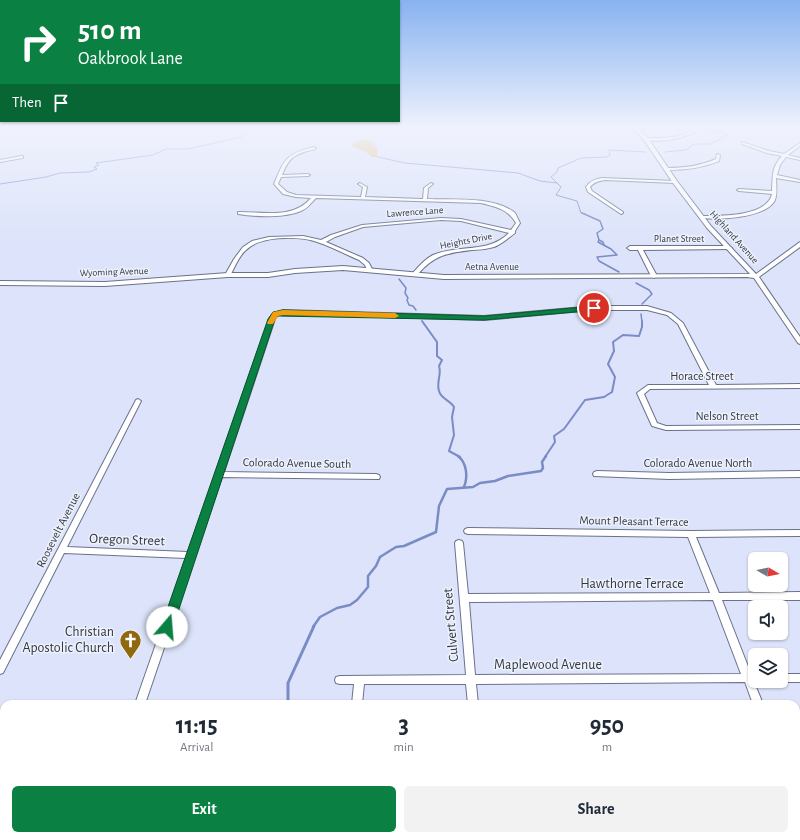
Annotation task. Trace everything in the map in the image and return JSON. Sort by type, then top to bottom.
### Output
[{"type":"street","points":[[282,168],[276,184],[285,193],[296,196],[314,197],[481,202],[500,207],[513,214],[518,224],[513,232]]},
{"type":"street","points":[[667,169],[685,168]]},
{"type":"street","points":[[702,217],[739,216],[757,211],[767,206],[772,201],[774,193],[776,168]]},
{"type":"street","name":"Highland Avenue","points":[[667,169],[709,227],[756,277],[800,342]]},
{"type":"street","points":[[280,176],[308,174]]},
{"type":"street","points":[[776,176],[800,180]]},
{"type":"street","points":[[622,213],[590,192],[588,187],[589,185],[597,180],[608,179],[675,182]]},
{"type":"street","points":[[360,184],[365,187],[363,198]]},
{"type":"street","points":[[425,200],[426,188],[431,184]]},
{"type":"street","points":[[739,190],[774,193]]},
{"type":"street","points":[[240,213],[288,213],[301,210],[311,203],[314,197]]},
{"type":"street","name":"Lawrence Lane","points":[[321,242],[333,236],[362,226],[441,218],[461,220],[513,232]]},
{"type":"street","name":"Heights Drive","points":[[415,274],[424,264],[436,256],[462,249],[489,247],[504,241],[513,232]]},
{"type":"street","points":[[228,275],[240,252],[249,244],[261,240],[277,238],[310,238],[361,259],[367,264],[368,269]]},
{"type":"street","points":[[756,277],[800,244]]},
{"type":"street","name":"Planet Street","points":[[630,248],[729,248]]},
{"type":"street","points":[[640,248],[654,276]]},
{"type":"street","name":"Aetna Avenue","points":[[228,275],[268,275],[330,268],[368,269],[444,277],[747,275],[756,277]]},
{"type":"street","name":"Wyoming Avenue","points":[[0,283],[105,284],[228,275]]},
{"type":"street","points":[[141,700],[272,319],[276,314],[283,312],[484,318],[594,308],[647,308],[668,314],[680,323],[714,387]]},
{"type":"street","name":"Horace Street","points":[[654,424],[640,393],[648,387],[800,386]]},
{"type":"street","name":"Roosevelt Avenue","points":[[0,670],[138,401]]},
{"type":"street","name":"Nelson Street","points":[[654,424],[666,428],[800,427]]},
{"type":"street","name":"Colorado Avenue South","points":[[218,474],[376,477]]},
{"type":"street","name":"Colorado Avenue North","points":[[597,474],[669,476],[800,474]]},
{"type":"street","name":"Mount Pleasant Terrace","points":[[468,531],[691,534],[800,533]]},
{"type":"street","points":[[691,534],[748,669]]},
{"type":"street","name":"Culvert Street","points":[[459,543],[473,700]]},
{"type":"street","name":"Oregon Street","points":[[62,550],[191,555]]},
{"type":"street","name":"Hawthorne Terrace","points":[[463,598],[717,598],[800,596]]},
{"type":"street","name":"Maplewood Avenue","points":[[340,680],[748,678]]},
{"type":"street","points":[[788,678],[800,678]]},
{"type":"street","points":[[357,700],[359,680]]},
{"type":"street","points":[[754,688],[757,700]]},
{"type":"waterway","points":[[0,184],[46,177],[60,173],[89,172],[97,169],[96,168]]},
{"type":"waterway","points":[[464,168],[518,173],[540,181],[557,183]]},
{"type":"waterway","points":[[557,183],[551,177],[557,172],[558,168]]},
{"type":"waterway","points":[[557,183],[561,187],[556,195],[577,201],[581,213],[583,214]]},
{"type":"waterway","points":[[583,214],[600,221],[603,229],[597,233],[599,240]]},
{"type":"waterway","points":[[599,240],[603,242],[604,245]]},
{"type":"waterway","points":[[599,240],[598,242],[611,249],[617,255],[597,257],[599,261],[619,272]]},
{"type":"waterway","points":[[399,279],[406,288],[405,293],[408,298],[407,300],[409,305],[413,306],[416,310]]},
{"type":"waterway","points":[[636,283],[649,290],[652,294],[642,304]]},
{"type":"waterway","points":[[641,314],[642,322]]},
{"type":"waterway","points":[[422,321],[437,342],[437,356],[442,360],[439,366],[440,372],[438,388],[440,394],[454,407],[452,417],[454,435],[449,451],[460,457]]},
{"type":"waterway","points":[[545,457],[555,442],[554,436],[564,429],[585,400],[604,397],[612,392],[615,377],[608,364],[614,351],[613,342],[623,335],[639,336],[642,322]]},
{"type":"waterway","points":[[458,456],[463,462],[466,470],[464,487]]},
{"type":"waterway","points":[[313,627],[320,617],[337,608],[350,605],[357,600],[368,587],[368,576],[376,566],[380,557],[396,547],[404,546],[436,532],[439,506],[447,489],[473,487],[480,483],[495,481],[508,476],[541,471],[543,468],[542,462],[546,456]]},
{"type":"waterway","points":[[288,700],[288,683],[314,626]]},
{"type":"slow traffic","points":[[270,323],[276,314],[283,312],[395,316]]},
{"type":"place","name":"Christian Apostolic Church","points":[[130,660]]},
{"type":"route","points":[[167,627],[213,487],[272,319],[276,314],[283,312],[484,318],[594,308]]}]
